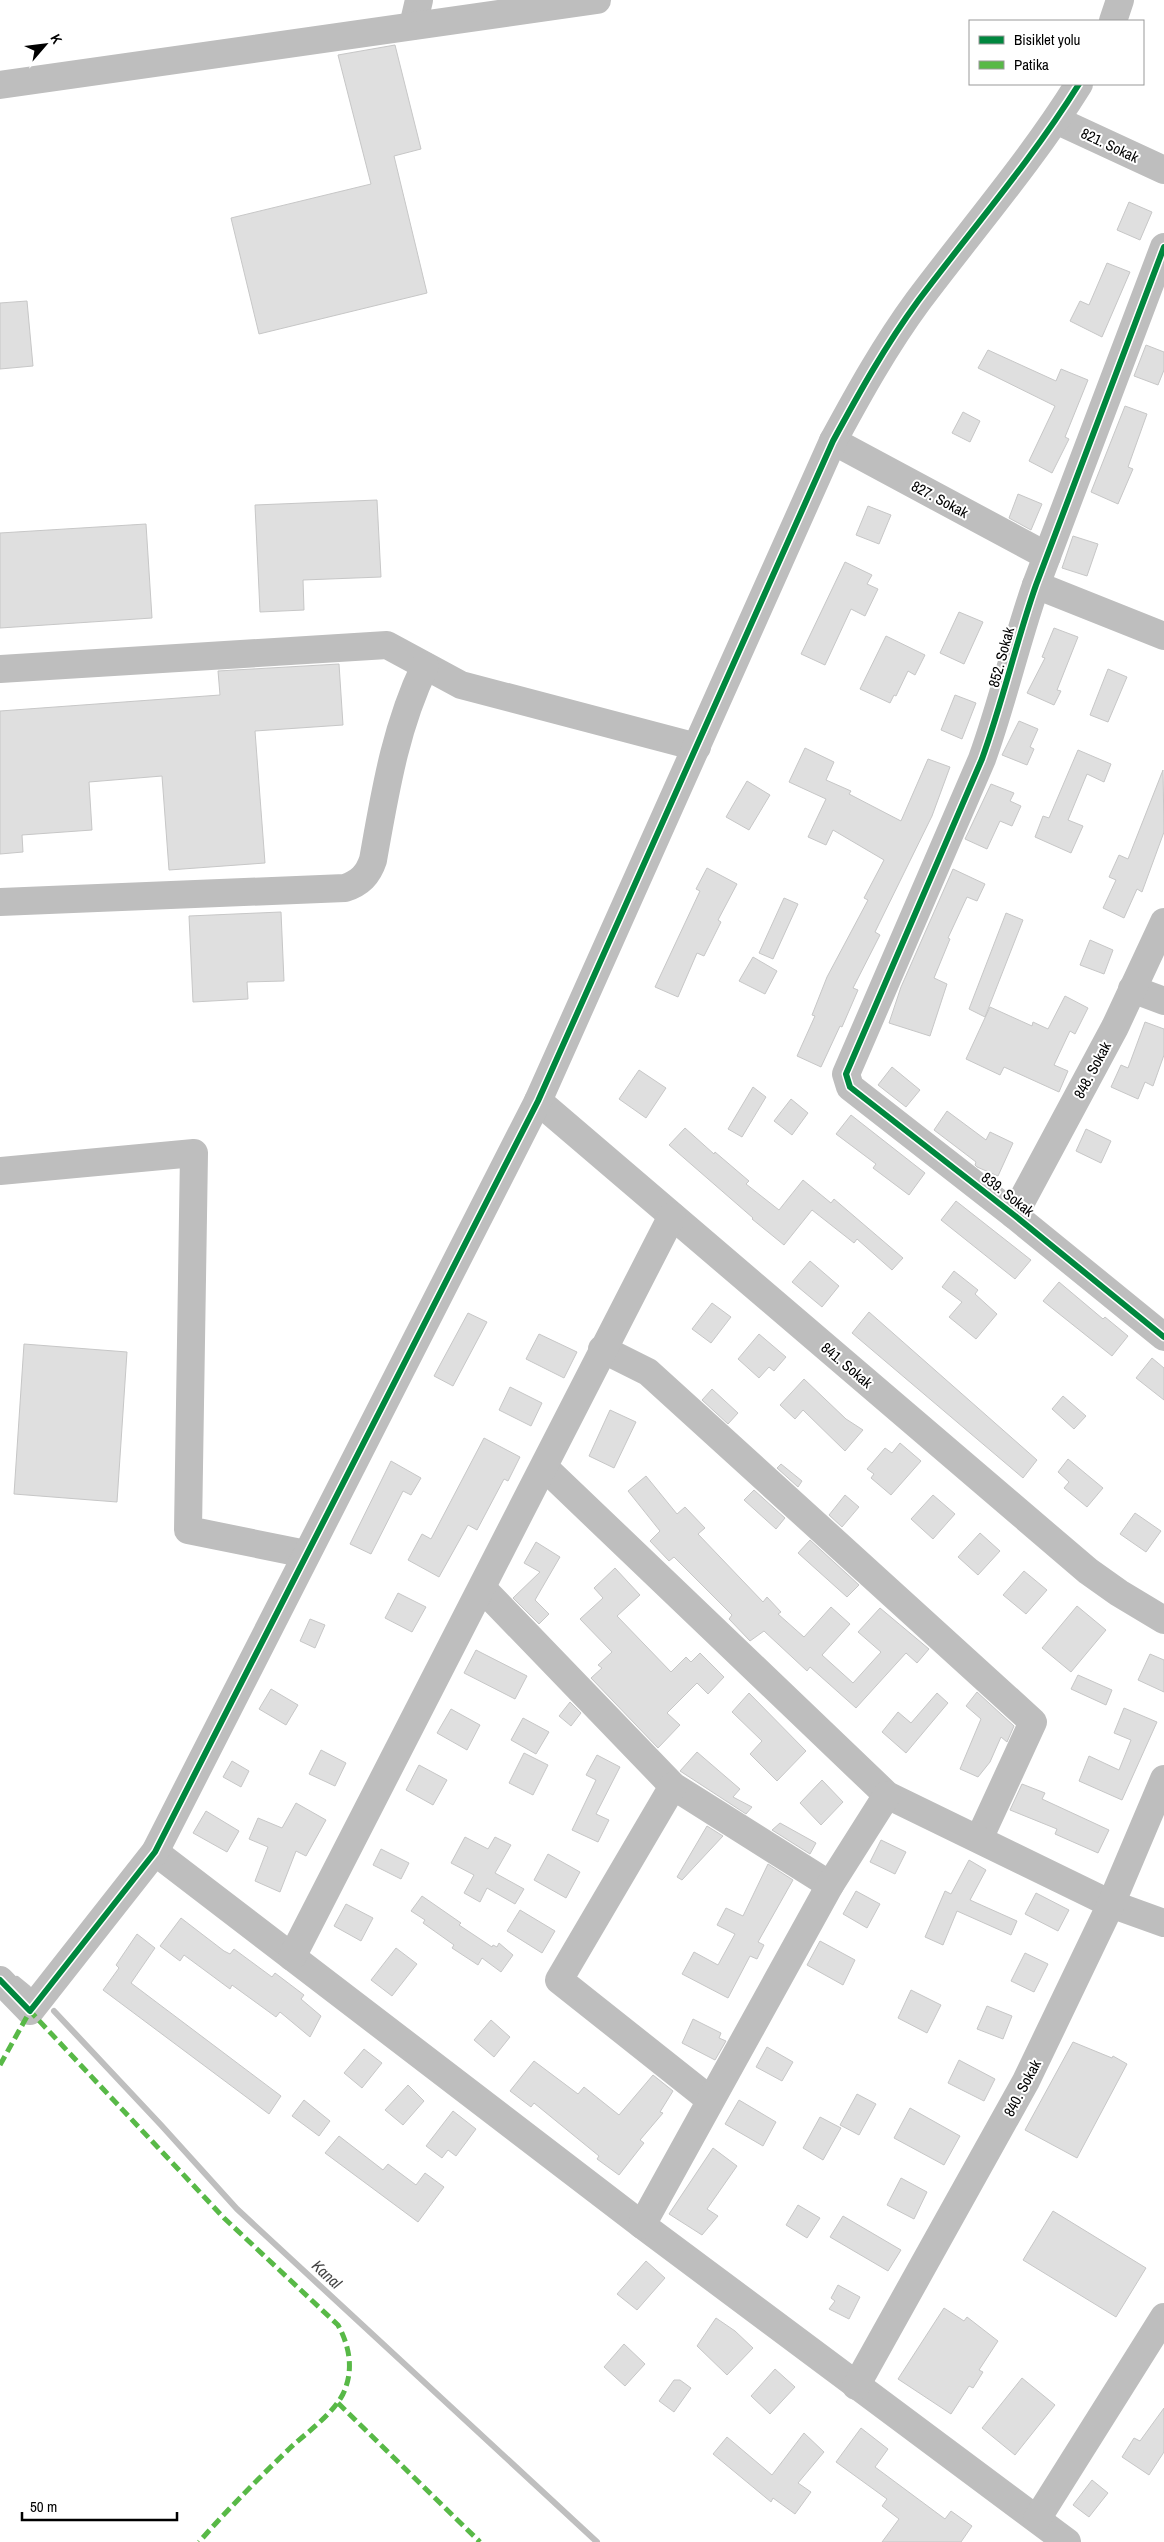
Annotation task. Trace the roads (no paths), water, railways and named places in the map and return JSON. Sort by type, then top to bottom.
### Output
[{"type":"street","points":[[413,26],[419,0]]},
{"type":"street","points":[[0,85],[597,0]]},
{"type":"street","points":[[1113,20],[1120,0]]},
{"type":"street","points":[[0,1980],[30,2011],[155,1852],[538,1101],[833,441],[889,343],[1056,120],[1078,85]]},
{"type":"street","name":"821. Sokak","points":[[1056,120],[1164,170]]},
{"type":"street","name":"852. Sokak","points":[[848,1067],[982,759],[996,721],[1018,636],[1036,584],[1164,247]]},
{"type":"street","name":"827. Sokak","points":[[833,441],[1047,556]]},
{"type":"street","points":[[1036,584],[1164,636]]},
{"type":"street","points":[[0,669],[387,645],[461,685],[696,747]]},
{"type":"street","points":[[0,902],[344,888],[353,885],[366,875],[374,860],[397,737],[406,710],[425,666]]},
{"type":"street","name":"848. Sokak","points":[[1014,1215],[1132,989],[1164,922]]},
{"type":"street","points":[[1132,989],[1164,1001]]},
{"type":"street","name":"839. Sokak","points":[[848,1067],[846,1080],[850,1087],[1014,1215],[1164,1337]]},
{"type":"street","name":"841. Sokak","points":[[538,1101],[1088,1571],[1119,1593],[1164,1620]]},
{"type":"street","points":[[0,1171],[194,1153],[188,1530],[306,1554]]},
{"type":"street","points":[[292,1957],[544,1467],[602,1349],[672,1216]]},
{"type":"street","points":[[602,1349],[648,1372],[1033,1722],[979,1839]]},
{"type":"street","points":[[544,1467],[887,1795],[1110,1904],[1164,1923]]},
{"type":"street","points":[[482,1588],[673,1786],[830,1885]]},
{"type":"street","name":"840. Sokak","points":[[856,2386],[1026,2081],[1110,1904],[1164,1779]]},
{"type":"street","points":[[673,1786],[559,1980],[709,2100]]},
{"type":"street","points":[[642,2225],[709,2100],[830,1885],[887,1795]]},
{"type":"street","points":[[155,1852],[642,2225],[1067,2542]]},
{"type":"street","points":[[1037,2518],[1160,2331]]},
{"type":"waterway","name":"Kanal","points":[[17,1979],[28,1988]]},
{"type":"waterway","name":"Kanal","points":[[54,2011],[237,2209],[597,2542]]}]
